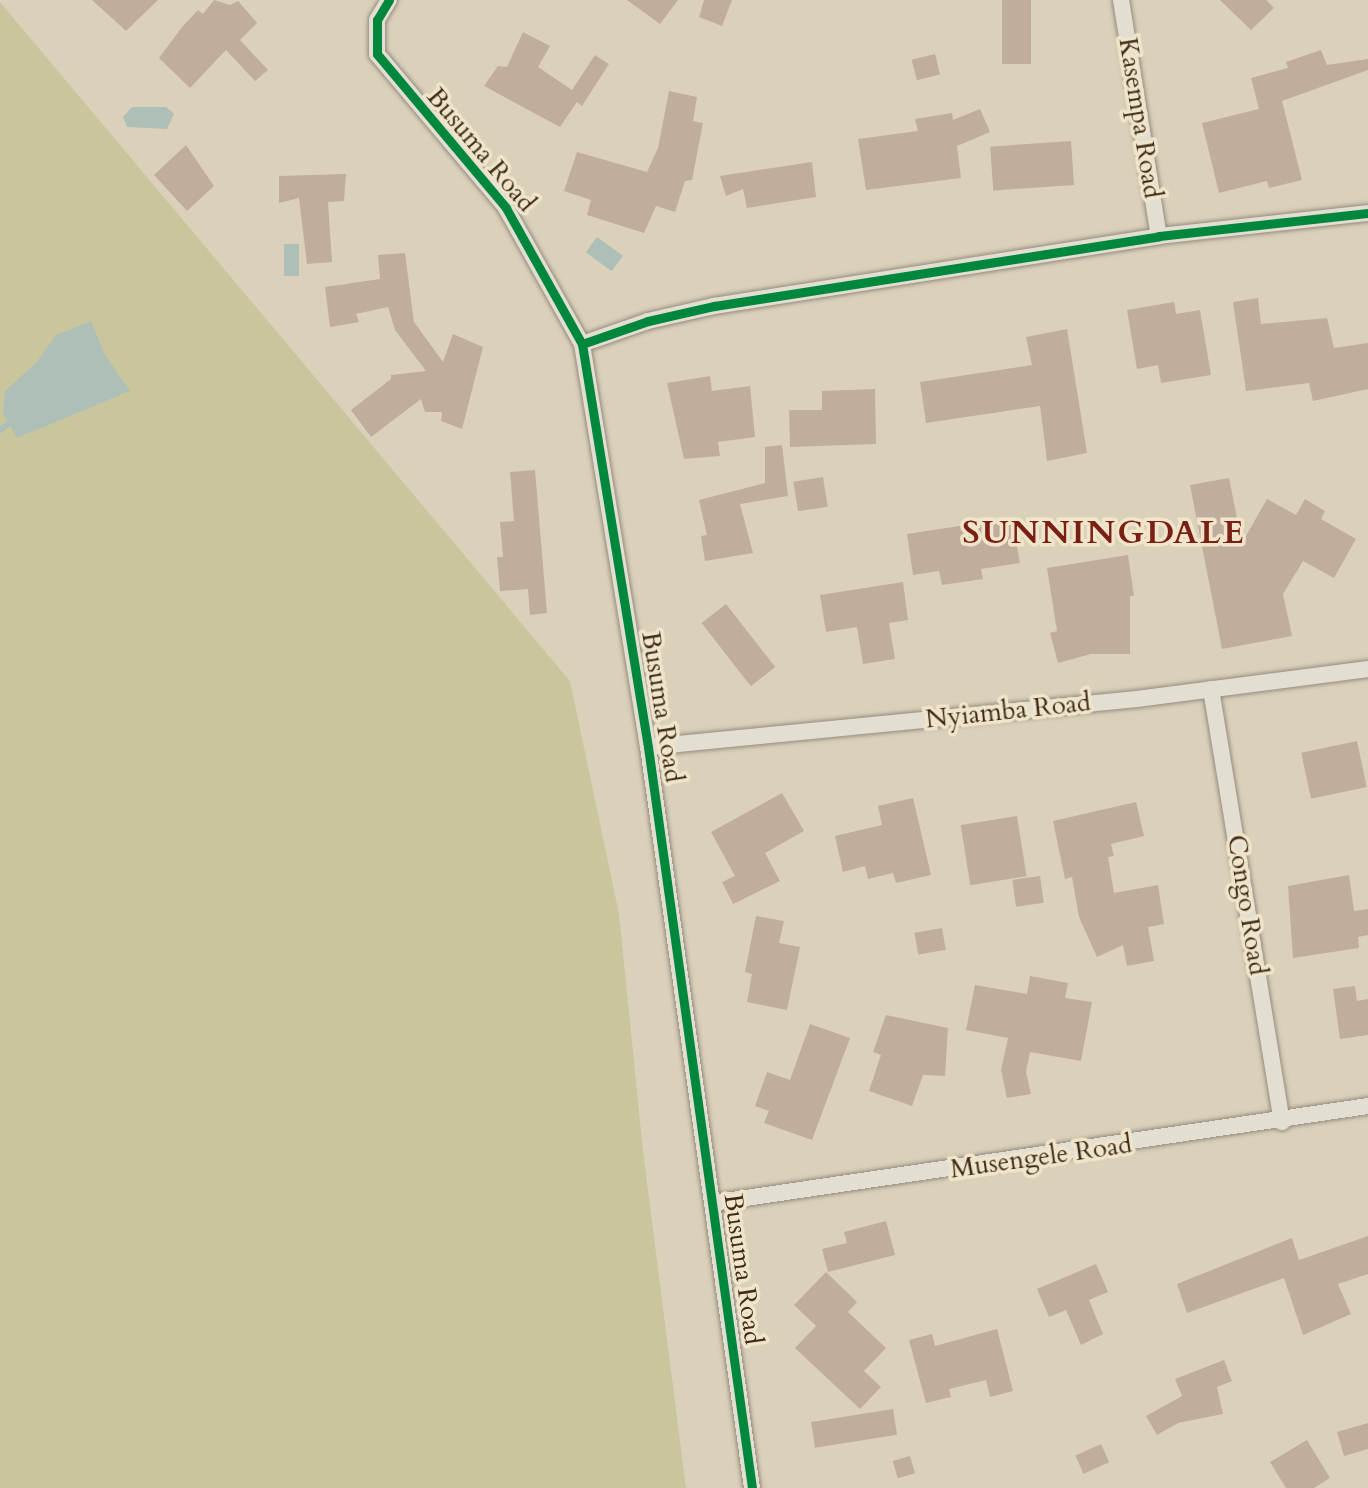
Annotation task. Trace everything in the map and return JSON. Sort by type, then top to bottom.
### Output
[{"type":"street","name":"Busuma Road","points":[[389,0],[377,20],[377,54],[506,208],[582,344],[648,747],[752,1488]]},
{"type":"street","name":"Kasempa Road","points":[[1121,0],[1159,236]]},
{"type":"street","points":[[582,344],[648,321],[714,306],[1159,236],[1368,213]]},
{"type":"street","name":"Nyiamba Road","points":[[648,747],[1368,669]]},
{"type":"street","name":"Congo Road","points":[[1211,688],[1282,1122]]},
{"type":"street","name":"Musengele Road","points":[[712,1203],[1282,1122],[1368,1106]]},
{"type":"shaded area","points":[[0,2],[570,681],[619,914],[643,1151],[686,1488],[0,1488]]},
{"type":"shaded area","points":[[132,107],[166,107],[174,114],[167,129],[127,127],[123,117]]},
{"type":"shaded area","points":[[597,237],[623,256],[612,271],[586,252]]},
{"type":"shaded area","points":[[284,244],[299,244],[299,276],[284,276]]},
{"type":"shaded area","points":[[91,321],[105,355],[130,391],[17,438],[3,413],[5,391],[36,363],[56,335]]},
{"type":"building","points":[[92,0],[158,0],[126,31]]},
{"type":"building","points":[[214,0],[230,5],[238,1],[257,23],[240,40],[268,70],[255,81],[226,50],[190,88],[159,58],[198,10],[203,14]]},
{"type":"building","points":[[627,0],[678,0],[660,24]]},
{"type":"building","points":[[704,0],[732,0],[722,26],[699,17]]},
{"type":"building","points":[[1002,0],[1031,0],[1031,64],[1002,64]]},
{"type":"building","points":[[1220,0],[1266,0],[1274,8],[1251,30]]},
{"type":"building","points":[[523,32],[550,46],[538,67],[572,90],[595,55],[609,64],[582,106],[577,102],[560,127],[484,86],[498,66],[507,67]]},
{"type":"building","points":[[1321,50],[1327,65],[1368,59],[1368,70],[1282,101],[1302,180],[1269,188],[1267,181],[1219,193],[1202,123],[1259,109],[1251,78],[1288,68],[1286,62]]},
{"type":"building","points":[[935,54],[940,74],[917,80],[912,60]]},
{"type":"building","points":[[669,91],[697,97],[693,121],[703,123],[692,180],[685,181],[675,212],[656,206],[644,233],[587,215],[591,200],[564,191],[577,152],[647,172],[658,148]]},
{"type":"building","points":[[980,109],[990,132],[957,146],[961,178],[866,190],[858,139],[918,131],[915,119],[952,113],[953,120]]},
{"type":"building","points":[[1071,141],[1074,185],[993,191],[990,147]]},
{"type":"building","points":[[186,145],[214,186],[187,211],[154,175]]},
{"type":"building","points":[[812,162],[816,197],[747,208],[743,189],[726,196],[720,176]]},
{"type":"building","points":[[346,174],[344,201],[328,202],[332,262],[307,264],[299,198],[279,203],[279,176]]},
{"type":"building","points":[[405,253],[414,322],[443,362],[453,334],[483,347],[462,429],[441,421],[442,412],[425,412],[421,399],[371,437],[351,410],[391,379],[391,375],[426,371],[395,330],[388,307],[356,314],[359,322],[330,327],[325,287],[380,279],[378,255]]},
{"type":"building","points":[[1258,298],[1261,324],[1327,318],[1334,348],[1368,343],[1368,389],[1313,401],[1309,383],[1246,391],[1233,302]]},
{"type":"building","points":[[1174,302],[1176,314],[1200,310],[1211,375],[1161,383],[1158,365],[1137,369],[1127,310]]},
{"type":"building","points":[[1067,329],[1087,453],[1047,461],[1040,406],[926,423],[920,382],[1032,365],[1026,337]]},
{"type":"building","points":[[710,376],[712,391],[750,386],[755,437],[718,442],[720,456],[684,459],[667,383]]},
{"type":"building","points":[[875,389],[876,444],[790,447],[789,410],[822,410],[822,391]]},
{"type":"building","points":[[782,445],[788,496],[740,504],[753,553],[705,561],[701,536],[707,535],[699,500],[765,483],[765,447]]},
{"type":"building","points":[[535,470],[547,613],[530,615],[528,589],[500,591],[497,557],[503,557],[500,522],[514,521],[510,472]]},
{"type":"building","points":[[823,477],[828,507],[798,511],[793,482]]},
{"type":"building","points":[[1229,478],[1242,543],[1267,499],[1296,515],[1305,499],[1325,511],[1321,519],[1356,539],[1334,578],[1303,561],[1283,594],[1292,636],[1222,649],[1190,485]]},
{"type":"building","points":[[1012,518],[1020,563],[981,569],[983,579],[942,585],[939,571],[913,575],[907,534]]},
{"type":"building","points":[[1128,555],[1134,596],[1130,596],[1130,654],[1091,654],[1058,663],[1050,633],[1057,631],[1047,568]]},
{"type":"building","points":[[903,582],[908,620],[889,623],[895,659],[863,664],[857,627],[826,632],[820,595]]},
{"type":"building","points":[[726,604],[775,667],[751,686],[702,623]]},
{"type":"building","points":[[1357,741],[1367,787],[1311,799],[1301,753]]},
{"type":"building","points":[[782,793],[804,831],[765,853],[780,881],[733,904],[722,882],[735,876],[711,832]]},
{"type":"building","points":[[913,798],[931,875],[896,883],[893,873],[868,879],[865,866],[843,872],[835,836],[882,825],[878,806]]},
{"type":"building","points":[[1136,802],[1144,836],[1111,844],[1114,856],[1108,857],[1114,893],[1158,885],[1164,924],[1148,927],[1154,961],[1127,966],[1123,945],[1097,957],[1079,917],[1072,877],[1065,879],[1053,821]]},
{"type":"building","points":[[1017,816],[1027,876],[970,885],[961,825]]},
{"type":"building","points":[[1349,875],[1354,911],[1368,909],[1368,935],[1358,937],[1359,948],[1293,958],[1288,886]]},
{"type":"building","points":[[1040,876],[1044,903],[1016,907],[1012,880]]},
{"type":"building","points":[[756,916],[784,921],[779,943],[800,947],[787,1010],[747,1002],[752,974],[745,972]]},
{"type":"building","points":[[942,928],[946,950],[918,955],[914,933]]},
{"type":"building","points":[[1030,976],[1068,983],[1065,998],[1092,1002],[1081,1061],[1030,1052],[1026,1072],[1031,1094],[1007,1098],[1001,1070],[1008,1038],[966,1030],[975,985],[1027,994]]},
{"type":"building","points":[[1355,986],[1357,1001],[1368,999],[1368,1035],[1340,1039],[1333,989]]},
{"type":"building","points":[[886,1015],[948,1028],[945,1076],[923,1075],[912,1106],[869,1091],[881,1055],[873,1052]]},
{"type":"building","points":[[810,1024],[850,1038],[812,1140],[764,1123],[769,1111],[755,1106],[767,1072],[790,1080]]},
{"type":"building","points":[[886,1221],[895,1255],[828,1272],[822,1249],[847,1243],[844,1232]]},
{"type":"building","points":[[1368,1236],[1368,1274],[1338,1284],[1351,1314],[1303,1335],[1284,1278],[1187,1313],[1177,1284],[1292,1238],[1299,1260]]},
{"type":"building","points":[[1096,1264],[1108,1292],[1089,1300],[1103,1334],[1081,1345],[1066,1310],[1049,1317],[1037,1289]]},
{"type":"building","points":[[826,1272],[857,1302],[848,1312],[886,1348],[864,1371],[881,1387],[860,1409],[795,1348],[816,1326],[794,1305]]},
{"type":"building","points":[[997,1329],[1013,1391],[990,1397],[986,1380],[949,1389],[951,1397],[926,1403],[909,1340],[932,1334],[935,1346]]},
{"type":"building","points":[[1224,1360],[1232,1381],[1217,1387],[1223,1414],[1178,1423],[1157,1435],[1146,1416],[1182,1396],[1175,1379]]},
{"type":"building","points":[[893,1409],[897,1435],[815,1448],[811,1422]]},
{"type":"building","points":[[1368,1423],[1368,1449],[1344,1456],[1337,1432]]},
{"type":"building","points":[[1307,1440],[1330,1478],[1314,1488],[1286,1488],[1270,1462]]},
{"type":"building","points":[[1101,1444],[1109,1462],[1084,1474],[1075,1455]]},
{"type":"building","points":[[910,1456],[915,1473],[898,1478],[893,1461]]},
{"type":"waterway","points":[[0,430],[12,421]]},
{"type":"cycle path","points":[[389,0],[377,20],[377,54],[506,208],[582,344],[648,747],[752,1488]]},
{"type":"cycle path","points":[[582,344],[648,321],[714,306],[1159,236],[1368,213]]},
{"type":"district","name":"SUNNINGDALE","points":[[1104,533]]}]
